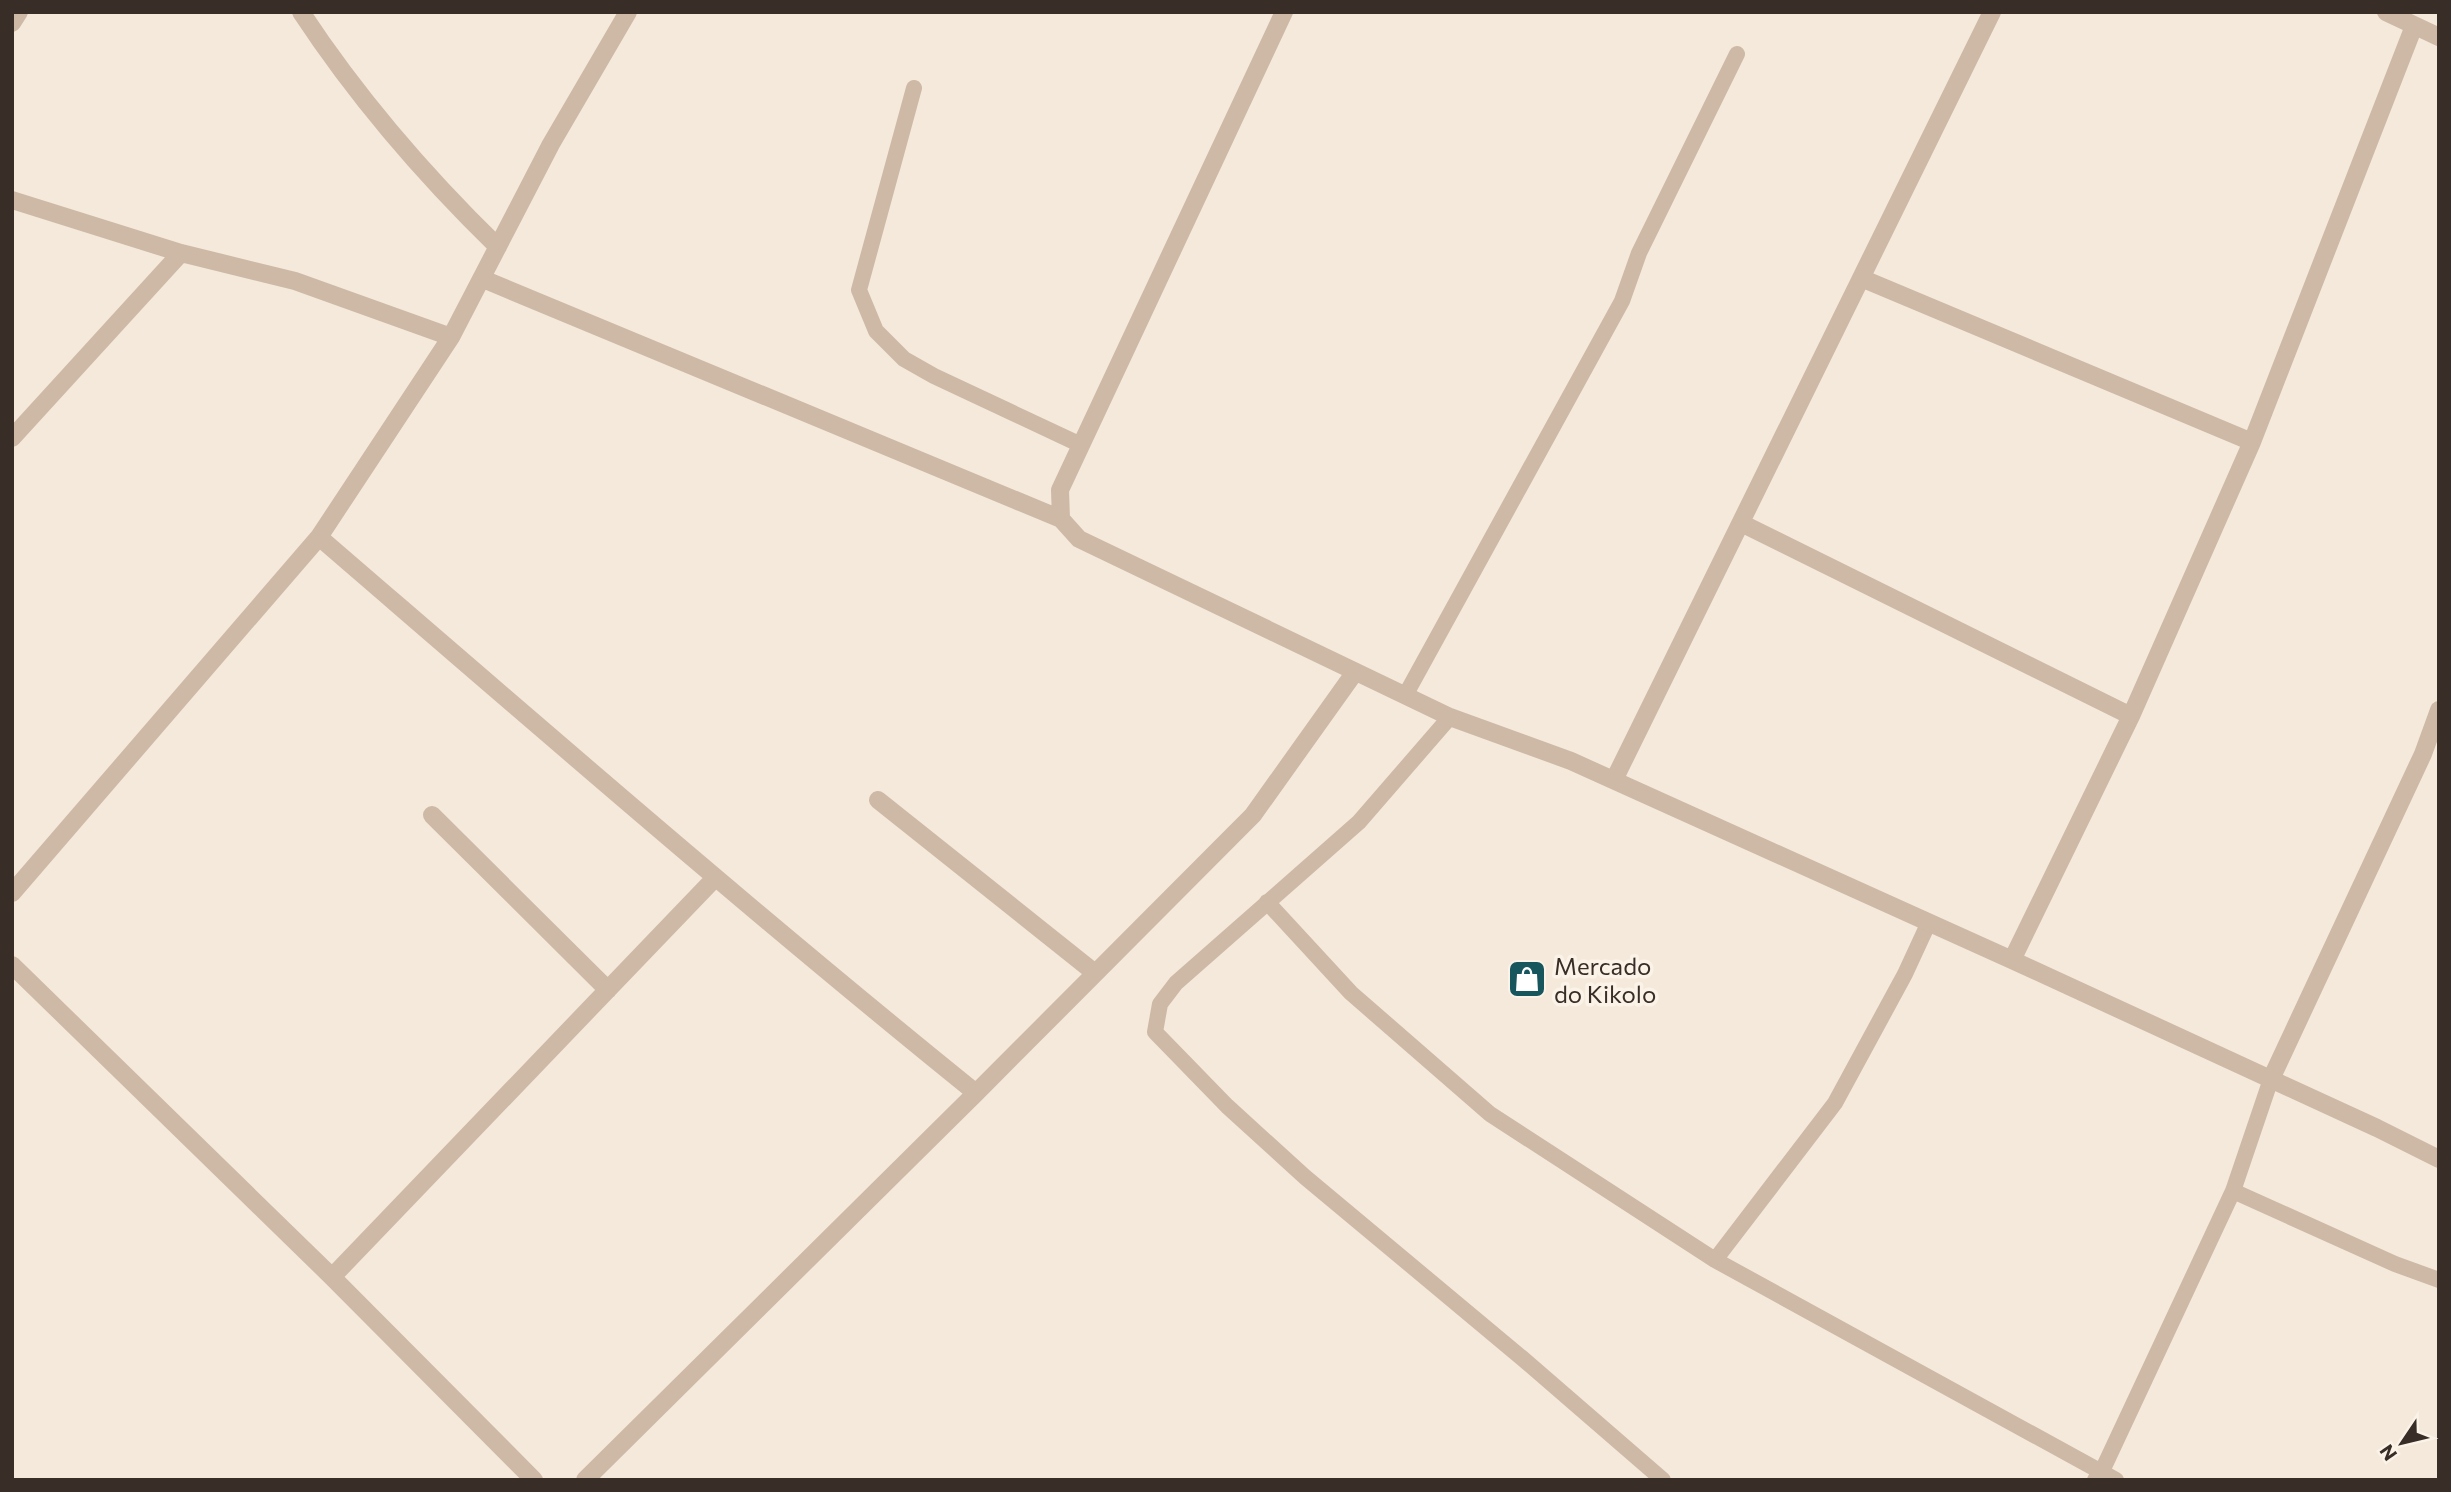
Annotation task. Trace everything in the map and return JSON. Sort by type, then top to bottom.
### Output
[{"type":"street","points":[[12,23],[19,12]]},
{"type":"street","points":[[301,12],[380,118],[457,208],[498,247]]},
{"type":"street","points":[[12,893],[319,537],[451,337],[551,144],[628,12]]},
{"type":"street","points":[[1061,519],[1060,490],[1284,12]]},
{"type":"street","points":[[1614,780],[1992,12]]},
{"type":"street","points":[[2386,12],[2439,37]]},
{"type":"street","points":[[2012,960],[2131,716],[2252,442],[2414,26]]},
{"type":"street","points":[[12,200],[181,253],[295,281],[451,337]]},
{"type":"street","points":[[12,438],[181,253]]},
{"type":"street","points":[[1861,278],[2252,442]]},
{"type":"street","points":[[483,279],[1061,519],[1079,539],[1450,717],[1571,761],[1614,780],[2012,960],[2439,1159]]},
{"type":"street","points":[[1741,523],[2131,716]]},
{"type":"street","points":[[319,537],[715,878],[976,1093]]},
{"type":"street","points":[[584,1480],[1253,815],[1355,672]]},
{"type":"street","points":[[2271,1079],[2423,754],[2439,710]]},
{"type":"street","points":[[877,800],[1095,973]]},
{"type":"street","points":[[432,815],[608,990]]},
{"type":"street","points":[[332,1278],[715,878]]},
{"type":"street","points":[[12,965],[534,1480]]},
{"type":"lane","points":[[1406,694],[1622,301],[1639,253],[1737,54]]},
{"type":"lane","points":[[914,88],[859,290],[876,331],[904,359],[934,376],[1081,446]]},
{"type":"lane","points":[[1450,717],[1359,822],[1176,983],[1160,1004],[1155,1032],[1227,1106],[1305,1177],[1663,1480]]},
{"type":"lane","points":[[1267,902],[1351,993],[1490,1114],[1715,1260],[2098,1475],[2116,1480]]},
{"type":"lane","points":[[1715,1260],[1835,1103],[1905,974],[1929,922]]},
{"type":"lane","points":[[2098,1475],[2233,1191],[2271,1079]]},
{"type":"lane","points":[[2233,1191],[2395,1264],[2439,1280]]},
{"type":"place","name":"Mercado do Kikolo","points":[[1527,979]]}]
